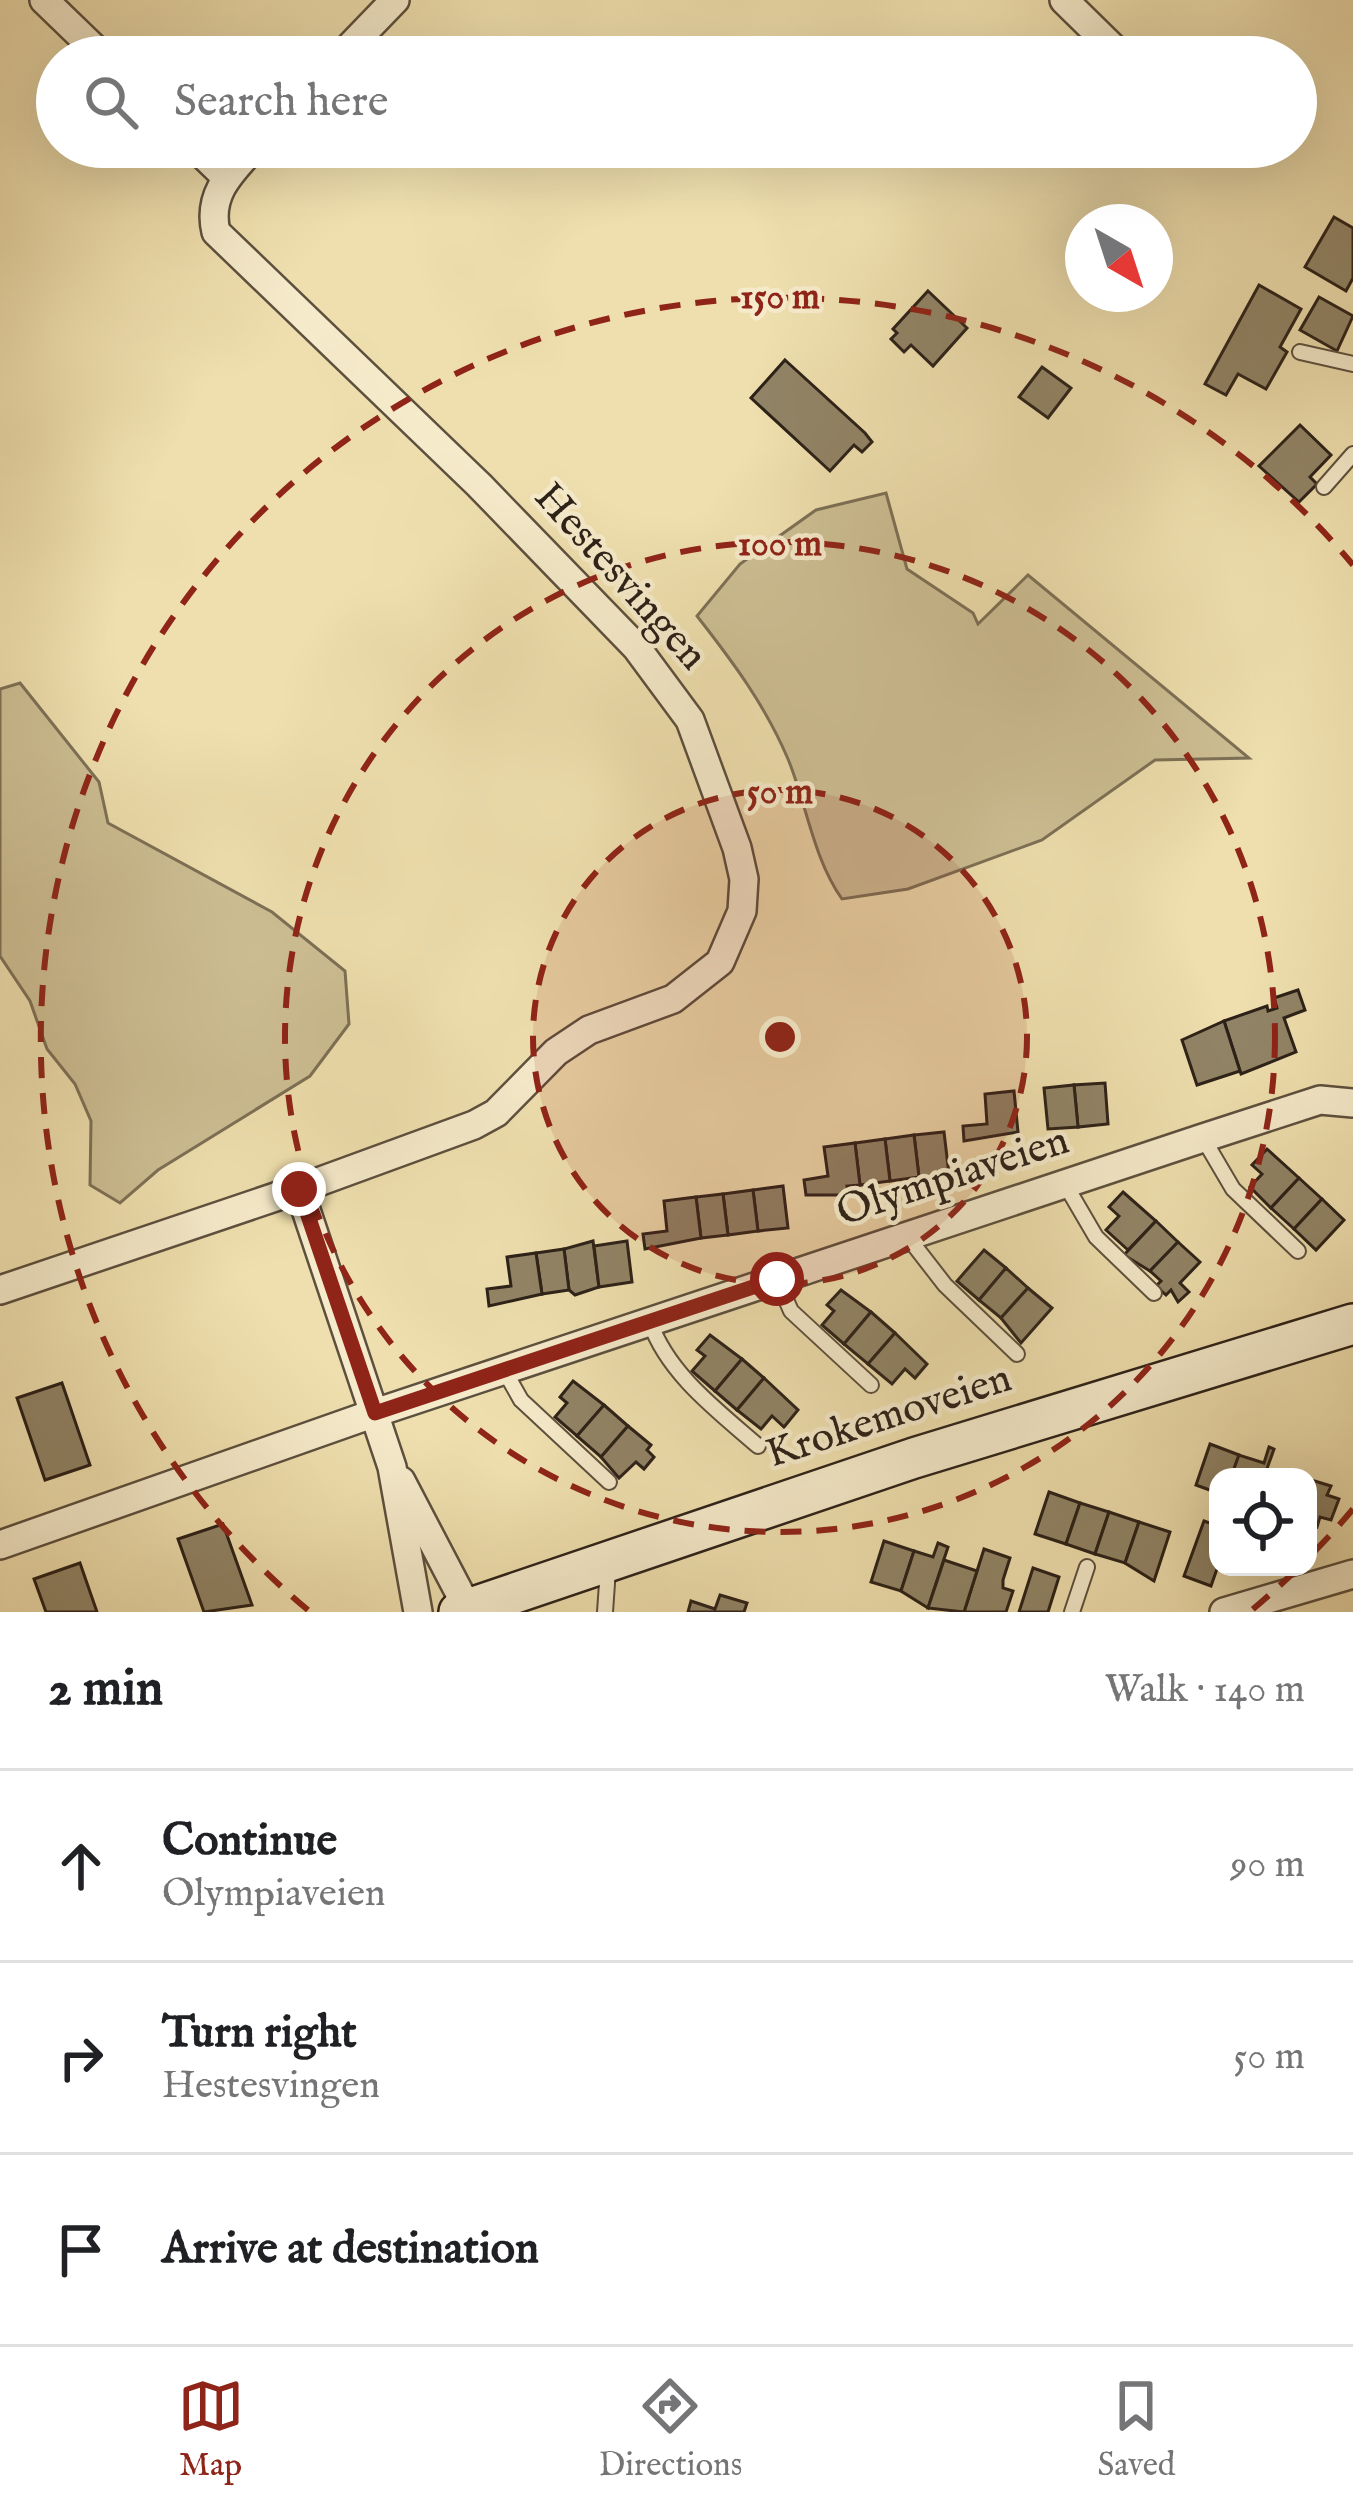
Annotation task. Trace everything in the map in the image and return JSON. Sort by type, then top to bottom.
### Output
[{"type":"main road","name":"Krokemoveien","points":[[464,1610],[1004,1429],[1353,1324]]},
{"type":"street","points":[[44,0],[81,36]]},
{"type":"street","points":[[360,36],[395,0]]},
{"type":"street","points":[[1064,0],[1101,36]]},
{"type":"street","points":[[218,168],[226,176],[234,168]]},
{"type":"street","name":"Hestesvingen","points":[[0,1290],[474,1125],[589,1030],[698,985],[736,935],[744,880],[710,765],[668,684],[478,484],[224,244],[212,215],[226,176]]},
{"type":"street","name":"Olympiaveien","points":[[0,1545],[375,1413],[1203,1138],[1321,1100],[1353,1103]]},
{"type":"street","points":[[299,1189],[392,1467],[418,1612]]},
{"type":"street","points":[[392,1467],[464,1610]]},
{"type":"street","points":[[1224,1612],[1300,1583],[1353,1574]]},
{"type":"lane","points":[[1300,352],[1353,364]]},
{"type":"lane","points":[[1324,487],[1353,454]]},
{"type":"lane","points":[[1203,1138],[1232,1189],[1298,1251]]},
{"type":"lane","points":[[1065,1184],[1096,1237],[1154,1293]]},
{"type":"lane","points":[[907,1236],[945,1285],[1017,1354]]},
{"type":"lane","points":[[777,1279],[791,1311],[871,1385]]},
{"type":"lane","points":[[650,1322],[656,1340],[688,1382],[758,1446]]},
{"type":"lane","points":[[504,1370],[520,1400],[609,1482]]},
{"type":"lane","points":[[605,1612],[609,1561]]},
{"type":"lane","points":[[1072,1612],[1087,1567]]},
{"type":"shaded area","points":[[886,493],[907,569],[973,613],[978,624],[1028,575],[1249,758],[1155,760],[1042,840],[908,889],[842,899],[824,866],[779,739],[747,684],[697,616],[740,564],[816,510]]},
{"type":"shaded area","points":[[20,683],[99,782],[108,823],[272,912],[345,971],[349,1024],[310,1076],[158,1170],[120,1203],[90,1185],[91,1121],[75,1084],[47,1049],[30,1001],[0,956],[0,689]]},
{"type":"building","points":[[1334,217],[1353,228],[1353,278],[1346,291],[1305,267]]},
{"type":"building","points":[[1259,285],[1301,309],[1280,347],[1287,352],[1266,389],[1238,374],[1226,395],[1205,384]]},
{"type":"building","points":[[928,291],[967,328],[933,366],[911,345],[904,352],[891,339],[897,333],[893,329]]},
{"type":"building","points":[[1319,297],[1353,316],[1337,351],[1300,330]]},
{"type":"building","points":[[785,360],[865,433],[872,442],[862,452],[854,445],[830,471],[751,398]]},
{"type":"building","points":[[1042,367],[1071,388],[1048,418],[1019,397]]},
{"type":"building","points":[[1300,425],[1331,455],[1310,477],[1317,484],[1299,502],[1259,466]]},
{"type":"building","points":[[1298,990],[1305,1010],[1284,1018],[1296,1052],[1241,1074],[1224,1021],[1267,1006],[1268,1011],[1277,1008],[1274,998]]},
{"type":"building","points":[[1224,1021],[1240,1071],[1197,1085],[1182,1040]]},
{"type":"building","points":[[1105,1083],[1108,1124],[1078,1127],[1074,1085]]},
{"type":"building","points":[[1074,1085],[1078,1127],[1048,1129],[1044,1088]]},
{"type":"building","points":[[1014,1091],[1018,1132],[964,1141],[963,1126],[987,1124],[985,1094]]},
{"type":"building","points":[[944,1132],[950,1183],[931,1185],[929,1176],[919,1177],[914,1135]]},
{"type":"building","points":[[914,1135],[919,1177],[890,1181],[885,1139]]},
{"type":"building","points":[[885,1139],[890,1181],[860,1185],[855,1143]]},
{"type":"building","points":[[855,1143],[860,1185],[847,1186],[849,1195],[806,1195],[804,1180],[828,1176],[824,1147]]},
{"type":"building","points":[[1267,1149],[1299,1178],[1271,1208],[1250,1187],[1262,1174],[1252,1165]]},
{"type":"building","points":[[1299,1178],[1322,1199],[1294,1229],[1271,1208]]},
{"type":"building","points":[[783,1186],[788,1228],[758,1231],[753,1190]]},
{"type":"building","points":[[753,1190],[758,1231],[728,1235],[723,1194]]},
{"type":"building","points":[[1123,1192],[1156,1221],[1128,1250],[1106,1230],[1119,1216],[1109,1207]]},
{"type":"building","points":[[723,1194],[728,1235],[701,1238],[696,1197]]},
{"type":"building","points":[[696,1197],[701,1238],[645,1249],[643,1234],[667,1231],[664,1201]]},
{"type":"building","points":[[1322,1199],[1344,1220],[1316,1250],[1294,1229]]},
{"type":"building","points":[[1156,1221],[1178,1242],[1150,1271],[1124,1255]]},
{"type":"building","points":[[593,1241],[599,1287],[575,1295],[569,1290],[564,1249]]},
{"type":"building","points":[[627,1241],[632,1282],[599,1287],[594,1246]]},
{"type":"building","points":[[1178,1242],[1200,1262],[1180,1283],[1189,1292],[1178,1302],[1171,1290],[1166,1295],[1156,1286],[1161,1281],[1150,1271]]},
{"type":"building","points":[[564,1249],[569,1290],[542,1294],[536,1253]]},
{"type":"building","points":[[984,1250],[1006,1268],[979,1300],[957,1281]]},
{"type":"building","points":[[536,1253],[542,1294],[489,1306],[487,1289],[511,1286],[507,1257]]},
{"type":"building","points":[[1006,1268],[1028,1288],[1001,1318],[979,1300]]},
{"type":"building","points":[[1028,1288],[1052,1308],[1021,1343],[1001,1318]]},
{"type":"building","points":[[841,1290],[871,1312],[844,1344],[822,1325],[834,1311],[827,1305]]},
{"type":"building","points":[[871,1312],[895,1333],[868,1364],[844,1344]]},
{"type":"building","points":[[895,1333],[927,1364],[915,1378],[905,1369],[892,1384],[868,1364]]},
{"type":"building","points":[[710,1335],[742,1359],[715,1391],[692,1371],[705,1356],[697,1350]]},
{"type":"building","points":[[742,1359],[764,1378],[737,1410],[715,1391]]},
{"type":"building","points":[[764,1378],[798,1410],[784,1427],[772,1416],[761,1429],[737,1410]]},
{"type":"building","points":[[573,1381],[604,1405],[577,1436],[555,1417],[567,1403],[560,1397]]},
{"type":"building","points":[[62,1383],[90,1465],[45,1480],[17,1398]]},
{"type":"building","points":[[604,1405],[628,1426],[601,1457],[577,1436]]},
{"type":"building","points":[[628,1426],[651,1445],[647,1450],[654,1457],[644,1469],[636,1462],[619,1478],[601,1457]]},
{"type":"building","points":[[1210,1444],[1239,1455],[1234,1468],[1209,1468],[1209,1490],[1196,1485]]},
{"type":"building","points":[[1269,1447],[1274,1449],[1267,1468],[1234,1468],[1239,1455],[1264,1463]]},
{"type":"building","points":[[1317,1482],[1331,1486],[1327,1495],[1339,1499],[1331,1520],[1320,1517],[1317,1527]]},
{"type":"building","points":[[1049,1492],[1080,1503],[1066,1544],[1035,1534]]},
{"type":"building","points":[[1080,1503],[1109,1512],[1095,1554],[1066,1544]]},
{"type":"building","points":[[1109,1512],[1139,1522],[1125,1563],[1095,1554]]},
{"type":"building","points":[[1204,1521],[1209,1523],[1209,1576],[1214,1576],[1211,1586],[1184,1576]]},
{"type":"building","points":[[1139,1522],[1170,1532],[1154,1581],[1125,1563]]},
{"type":"building","points":[[223,1524],[252,1605],[204,1612],[178,1539]]},
{"type":"building","points":[[884,1541],[914,1551],[901,1591],[871,1582]]},
{"type":"building","points":[[938,1543],[948,1547],[928,1608],[901,1591],[914,1551],[933,1557]]},
{"type":"building","points":[[984,1549],[1010,1558],[1003,1588],[1013,1591],[1006,1612],[964,1612]]},
{"type":"building","points":[[944,1560],[977,1571],[964,1612],[928,1608]]},
{"type":"building","points":[[80,1563],[97,1612],[46,1612],[34,1579]]},
{"type":"building","points":[[1033,1568],[1059,1577],[1048,1612],[1019,1612]]},
{"type":"building","points":[[720,1595],[747,1603],[744,1612],[688,1612],[691,1601],[715,1609]]},
{"type":"route","points":[[299,1189],[375,1413],[777,1279]]}]
